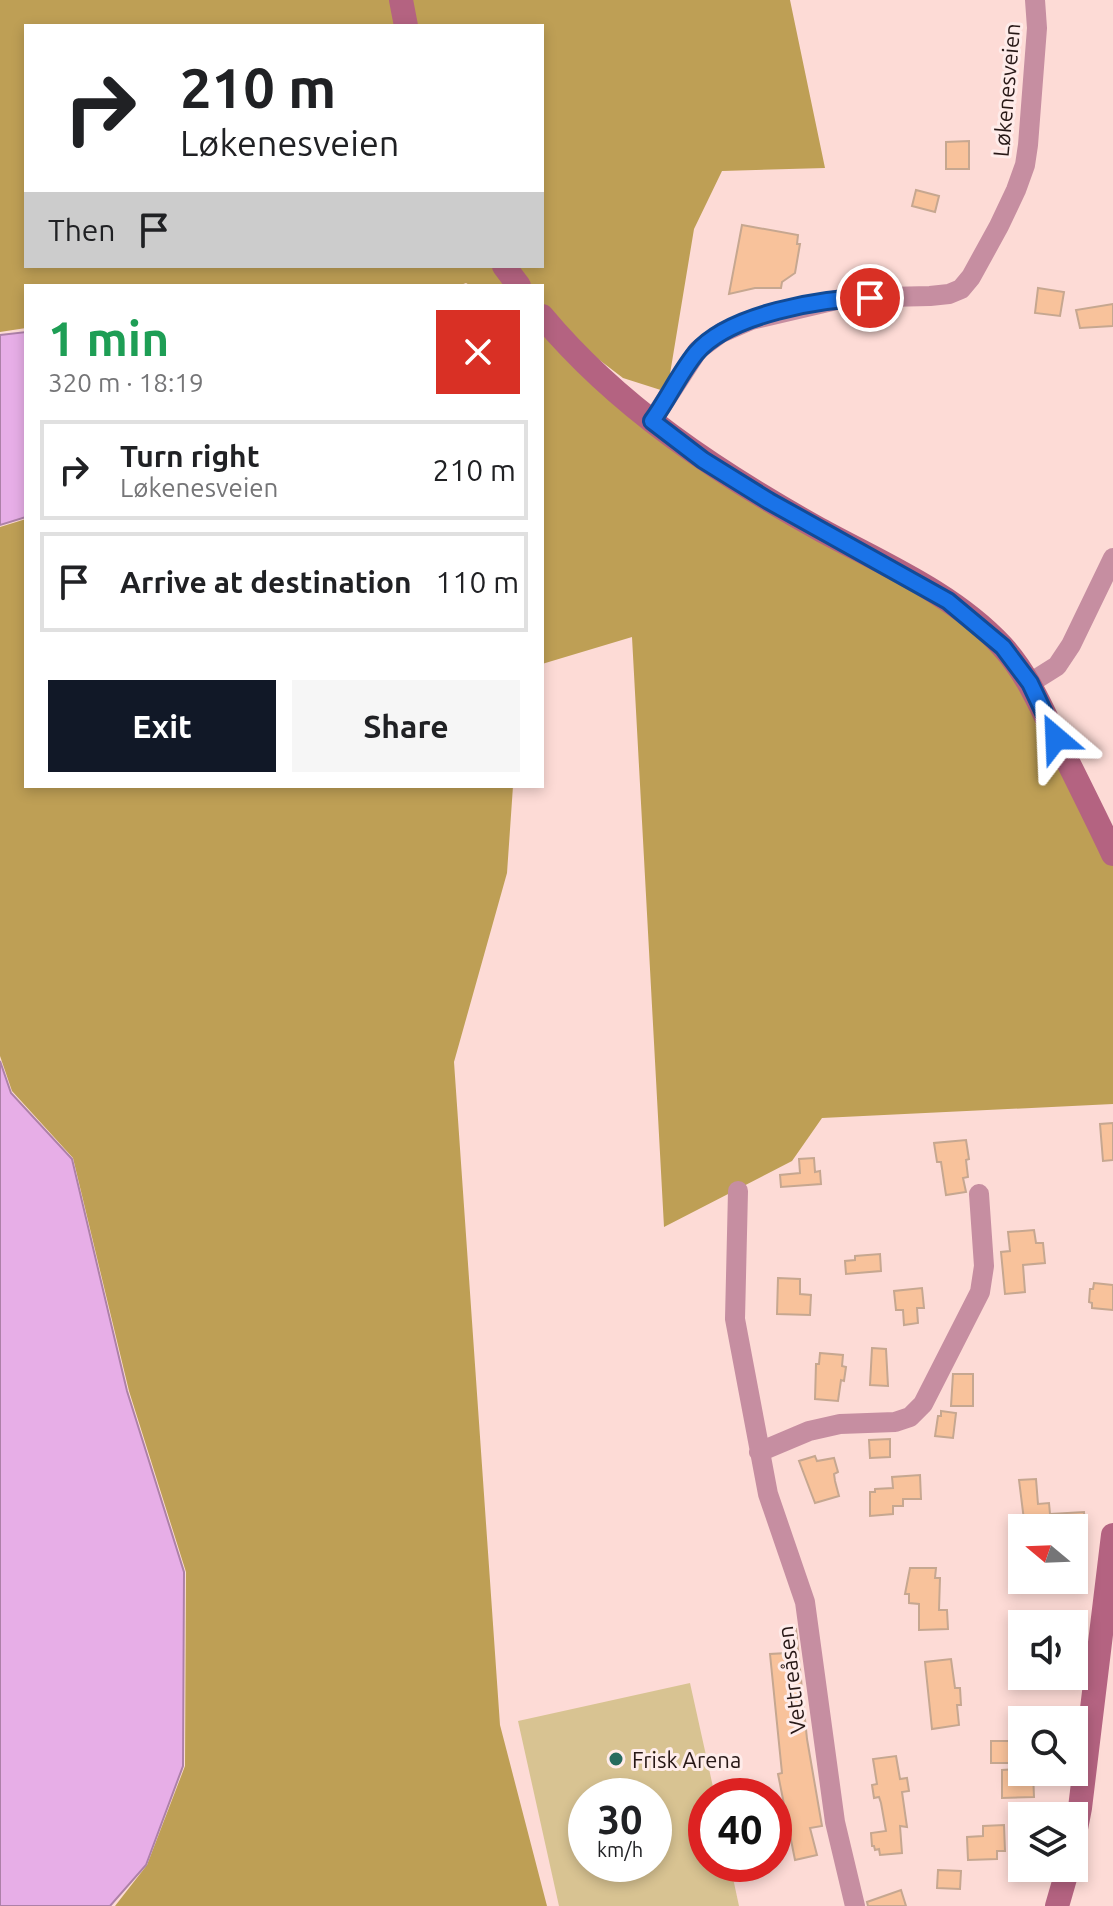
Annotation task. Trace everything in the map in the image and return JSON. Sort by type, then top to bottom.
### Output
[{"type":"street","points":[[401,0],[406,24]]},
{"type":"street","name":"Løkenesveien","points":[[652,421],[698,350],[721,333],[751,320],[845,298],[930,296],[961,289],[999,226],[1025,165],[1037,28],[1035,0]]},
{"type":"street","points":[[544,318],[567,346],[652,421],[703,460],[769,501],[948,601],[1003,647],[1030,683],[1113,854]]},
{"type":"street","points":[[1030,683],[1057,666],[1071,645],[1113,558]]},
{"type":"street","name":"Vettreåsen","points":[[738,1191],[735,1319],[768,1494],[805,1602],[835,1822],[855,1906]]},
{"type":"street","points":[[759,1452],[809,1431],[840,1424],[895,1422],[910,1417],[923,1404],[980,1292],[984,1266],[979,1194]]},
{"type":"street","points":[[1081,1802],[1113,1535]]},
{"type":"street","points":[[1057,1906],[1064,1882]]},
{"type":"shaded area","points":[[0,0],[790,0],[825,168],[722,171],[694,229],[667,392],[623,378],[544,318],[544,284],[24,284],[24,328],[0,332]]},
{"type":"shaded area","points":[[544,320],[610,384],[1001,648],[1113,857],[1113,1104],[822,1118],[792,1161],[664,1227],[632,637],[544,663]]},
{"type":"shaded area","points":[[24,332],[24,518],[0,525],[0,335]]},
{"type":"shaded area","points":[[24,520],[24,788],[513,788],[507,873],[454,1062],[500,1725],[547,1906],[115,1906],[147,1865],[185,1766],[186,1572],[129,1391],[73,1158],[12,1091],[0,1056],[0,527]]},
{"type":"shaded area","points":[[0,1061],[11,1093],[72,1159],[127,1391],[184,1572],[183,1766],[146,1865],[110,1906],[0,1906]]},
{"type":"shaded area","name":"Frisk Arena","points":[[690,1683],[711,1778],[688,1778],[688,1882],[734,1882],[739,1906],[559,1906],[518,1721]]},
{"type":"building","points":[[969,141],[969,169],[946,169],[946,142]]},
{"type":"building","points":[[916,190],[939,196],[935,212],[912,206]]},
{"type":"building","points":[[742,225],[798,235],[797,244],[800,244],[795,273],[782,282],[781,288],[755,288],[729,294]]},
{"type":"building","points":[[1038,288],[1064,292],[1060,316],[1035,313]]},
{"type":"building","points":[[1113,304],[1113,326],[1080,328],[1076,310]]},
{"type":"building","points":[[1113,1123],[1113,1160],[1103,1161],[1100,1124]]},
{"type":"building","points":[[966,1140],[968,1177],[963,1178],[966,1192],[946,1195],[941,1162],[937,1162],[934,1143]]},
{"type":"building","points":[[814,1158],[815,1172],[820,1171],[821,1184],[781,1187],[780,1175],[800,1173],[799,1159]]},
{"type":"building","points":[[1034,1230],[1036,1243],[1043,1243],[1045,1263],[1023,1265],[1025,1292],[1005,1294],[1001,1252],[1010,1251],[1008,1232]]},
{"type":"building","points":[[880,1254],[881,1271],[846,1274],[845,1261],[855,1260],[855,1256]]},
{"type":"building","points":[[778,1278],[800,1279],[800,1294],[811,1295],[810,1315],[777,1314]]},
{"type":"building","points":[[1094,1283],[1113,1285],[1113,1310],[1092,1308],[1090,1289],[1093,1289]]},
{"type":"building","points":[[922,1288],[924,1308],[917,1308],[918,1323],[904,1325],[903,1310],[896,1310],[894,1291]]},
{"type":"building","points":[[872,1348],[886,1349],[888,1386],[870,1385]]},
{"type":"building","points":[[820,1353],[843,1355],[842,1366],[846,1367],[838,1401],[815,1399],[816,1364],[819,1364]]},
{"type":"building","points":[[953,1374],[973,1374],[973,1406],[951,1406]]},
{"type":"building","points":[[941,1411],[956,1413],[953,1438],[935,1436]]},
{"type":"building","points":[[890,1439],[890,1457],[870,1458],[869,1440]]},
{"type":"building","points":[[815,1456],[817,1461],[834,1458],[839,1496],[815,1503],[799,1461]]},
{"type":"building","points":[[920,1475],[921,1499],[903,1499],[903,1506],[893,1506],[893,1514],[870,1516],[870,1492],[893,1488],[892,1477]]},
{"type":"building","points":[[1036,1479],[1038,1504],[1049,1503],[1050,1514],[1023,1514],[1019,1480]]},
{"type":"building","points":[[910,1568],[936,1568],[935,1578],[940,1578],[939,1610],[947,1610],[948,1629],[919,1630],[919,1604],[909,1603],[909,1594],[905,1594]]},
{"type":"building","points":[[796,1629],[807,1739],[822,1826],[810,1828],[817,1855],[795,1860],[792,1845],[792,1778],[779,1778],[778,1774],[782,1773],[770,1654],[787,1653],[784,1630]]},
{"type":"building","points":[[951,1659],[955,1688],[960,1688],[961,1705],[957,1705],[959,1725],[932,1729],[925,1662]]},
{"type":"building","points":[[991,1741],[1008,1741],[1008,1763],[991,1763]]},
{"type":"building","points":[[896,1756],[900,1779],[907,1778],[909,1791],[902,1792],[907,1827],[900,1826],[902,1853],[880,1855],[879,1849],[875,1850],[872,1846],[871,1833],[886,1831],[879,1797],[874,1798],[872,1785],[877,1784],[873,1759]]},
{"type":"building","points":[[1002,1770],[1008,1770],[1008,1786],[1034,1786],[1034,1797],[1002,1798]]},
{"type":"building","points":[[1004,1825],[1005,1851],[997,1851],[997,1859],[968,1860],[967,1837],[983,1836],[983,1826]]},
{"type":"building","points":[[938,1870],[961,1871],[960,1889],[937,1888]]},
{"type":"building","points":[[901,1890],[906,1906],[868,1906],[867,1902]]},
{"type":"place","name":"Frisk Arena","points":[[616,1759]]},
{"type":"route","points":[[870,298],[845,298],[796,308],[751,320],[721,333],[698,350],[652,421],[703,460],[769,501],[948,601],[1003,647],[1030,683],[1056,738]]}]
